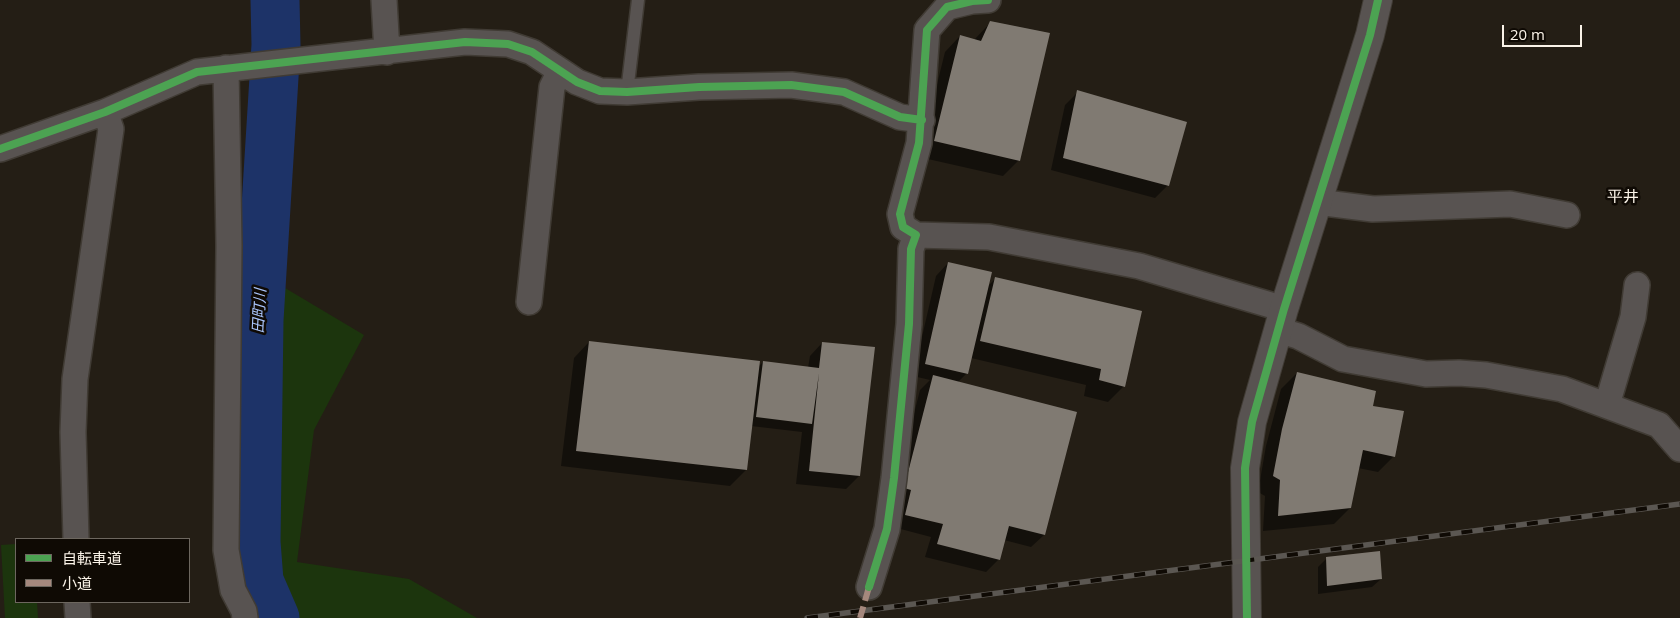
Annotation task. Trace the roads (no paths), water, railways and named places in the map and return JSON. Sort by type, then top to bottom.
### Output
[{"type":"street","points":[[384,0],[387,52]]},
{"type":"street","points":[[977,0],[947,7],[927,30],[920,143],[900,214],[903,227],[916,235],[989,237],[1139,266],[1281,319],[1298,336],[1343,359],[1426,374],[1459,373],[1486,375],[1562,389],[1607,404],[1658,426],[1680,449]]},
{"type":"street","points":[[1248,618],[1245,468],[1252,422],[1281,319],[1370,35],[1378,0]]},
{"type":"street","points":[[0,149],[105,112],[197,72],[465,42],[508,44],[532,52],[577,82],[600,91],[627,92],[699,87],[791,86],[844,92],[900,117],[922,120]]},
{"type":"street","points":[[238,67],[229,246],[226,550],[234,590],[244,611],[245,618]]},
{"type":"street","points":[[529,302],[552,87],[560,71]]},
{"type":"street","points":[[76,538],[73,432],[75,379],[112,129],[105,112]]},
{"type":"street","points":[[1317,202],[1373,209],[1510,204],[1567,215]]},
{"type":"street","points":[[869,587],[887,529],[894,478],[909,324],[911,249],[916,235]]},
{"type":"street","points":[[1607,404],[1633,317],[1637,285]]},
{"type":"street","points":[[77,603],[78,618]]},
{"type":"lane","points":[[627,92],[638,0]]},
{"type":"waterway","name":"田町川","points":[[275,0],[276,45],[259,320],[256,542],[259,581],[275,618]]},
{"type":"railway","points":[[807,618],[1680,504]]},
{"type":"district","name":"平井","points":[[1623,197]]}]
